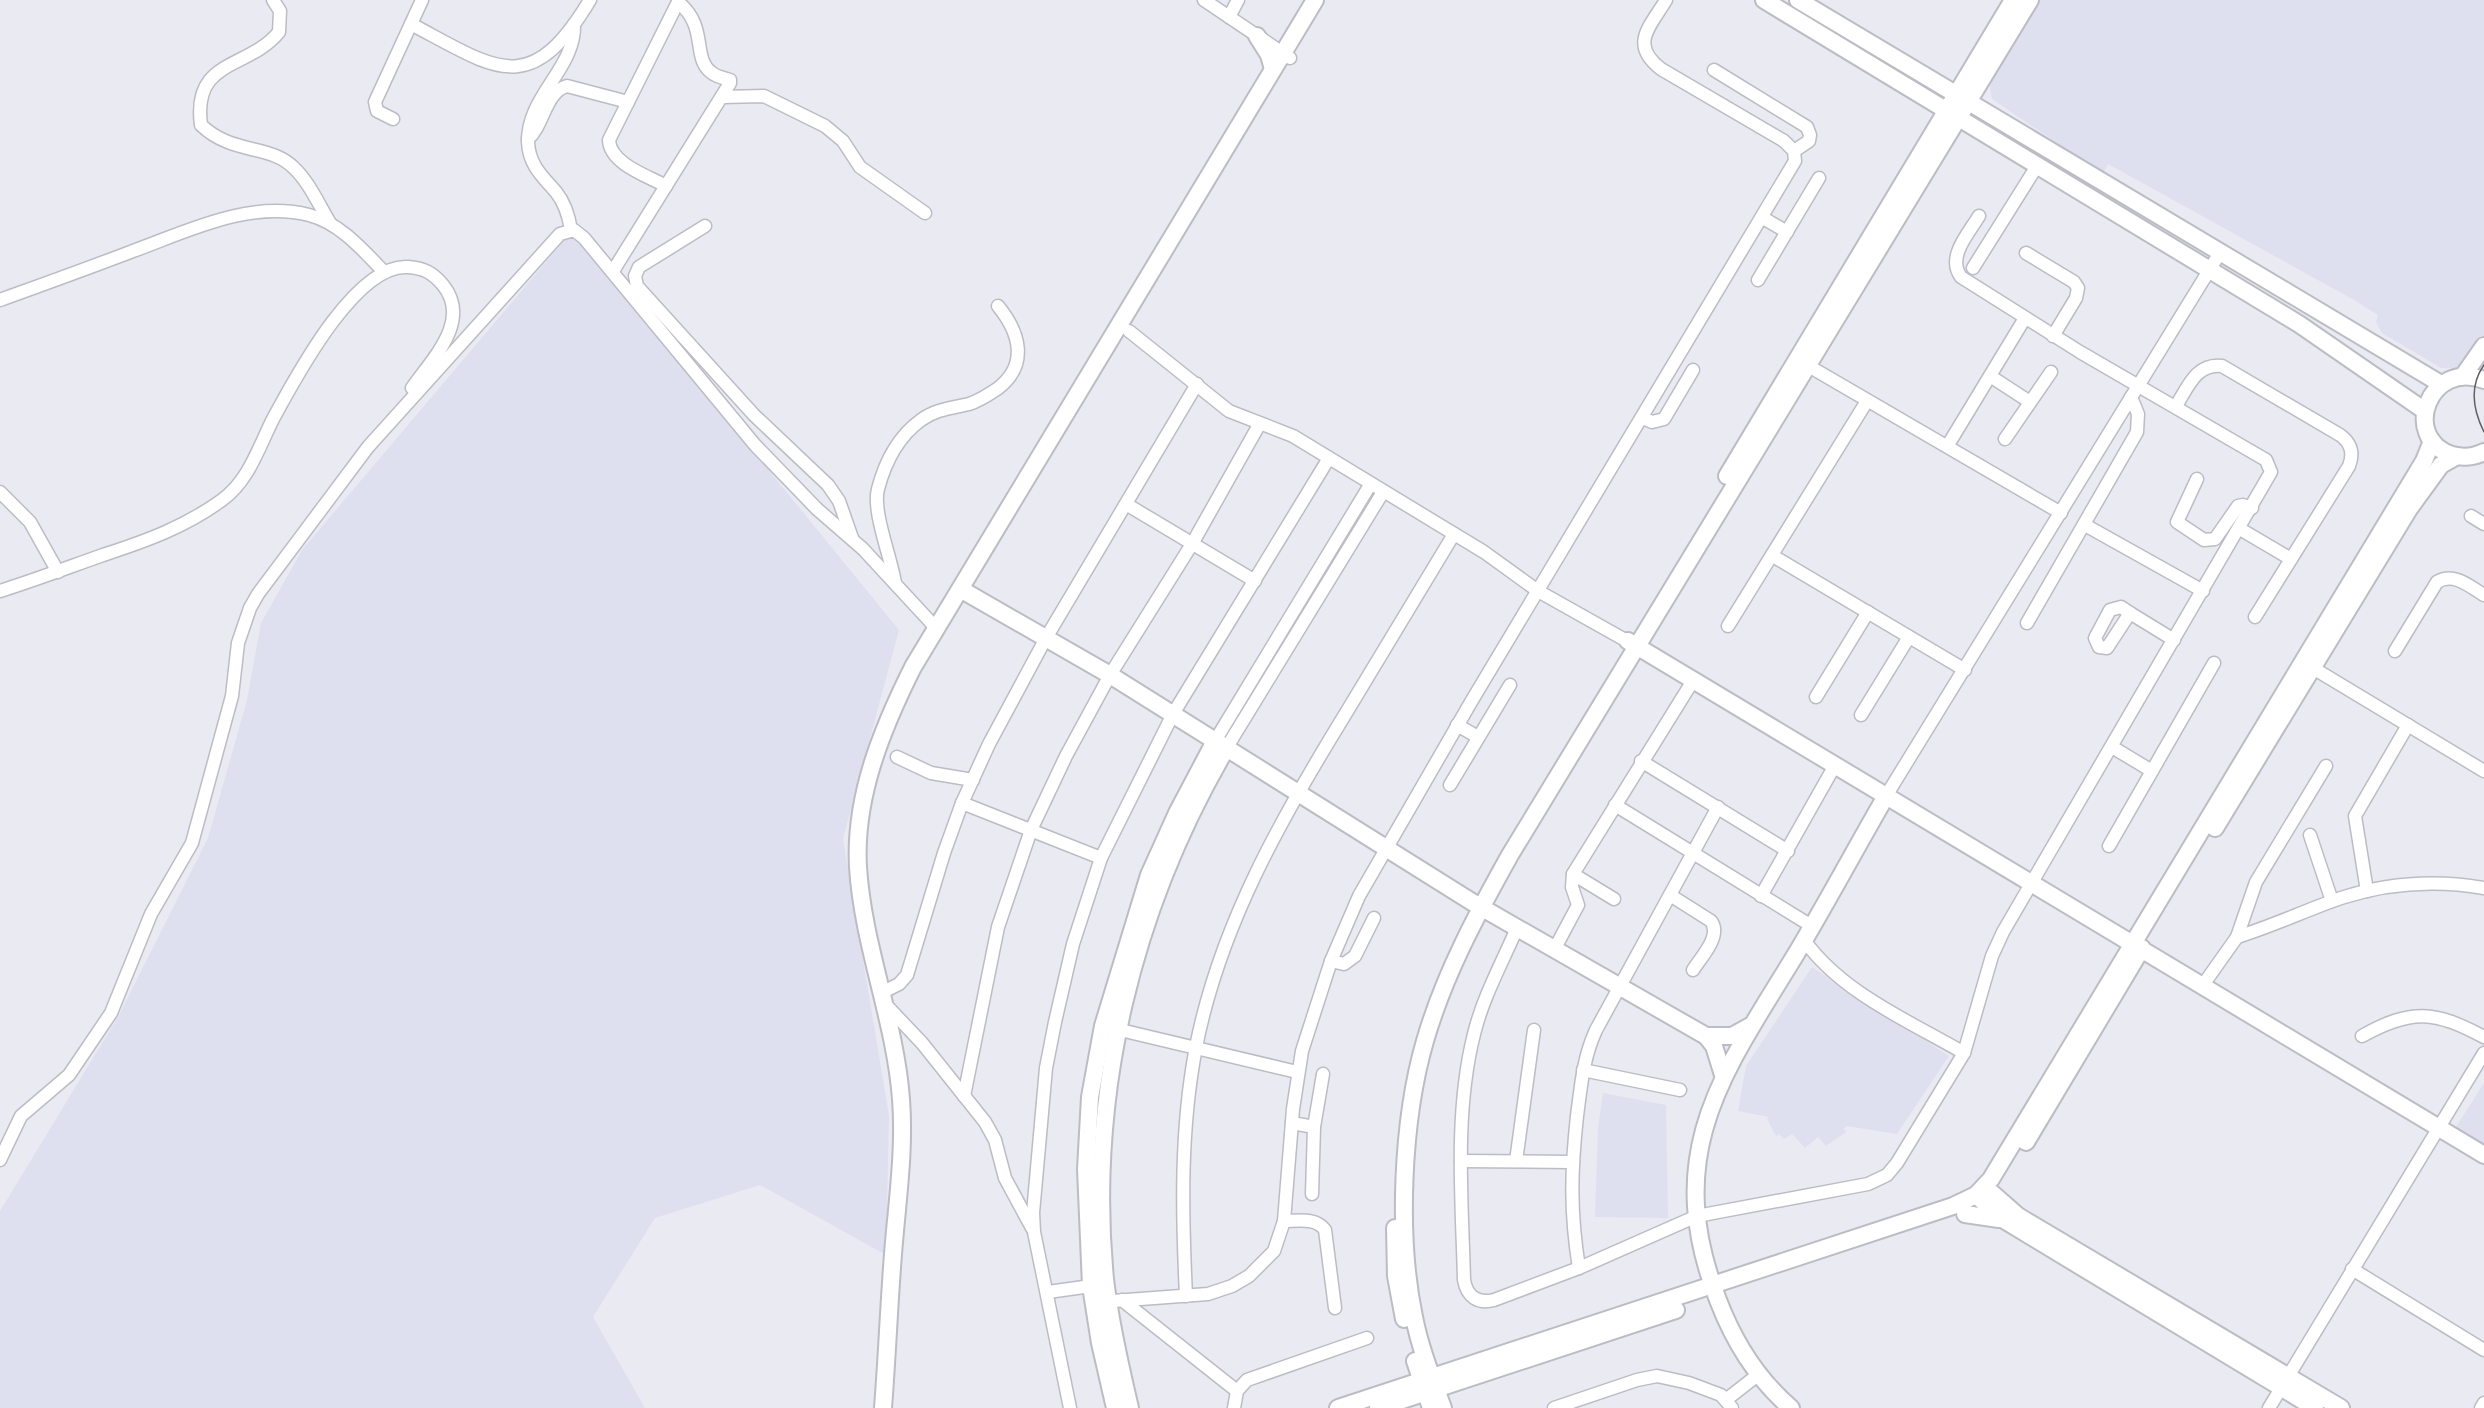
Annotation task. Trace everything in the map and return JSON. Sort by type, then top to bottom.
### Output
[{"type":"main road","points":[[883,1408],[902,1148],[899,1076],[860,884],[858,849],[860,817],[868,780],[891,714],[913,667],[962,590],[977,575],[1129,331],[1286,56],[1315,0]]},
{"type":"main road","points":[[962,590],[971,568],[1068,412],[1273,69],[1286,56],[1326,0]]},
{"type":"main road","points":[[1764,0],[2299,324],[2425,411]]},
{"type":"main road","points":[[1798,0],[2441,384]]},
{"type":"main road","points":[[1963,97],[2013,0]]},
{"type":"main road","points":[[1431,1408],[1408,1268],[1407,1130],[1426,1040],[1476,905],[1631,644],[1963,97],[2030,0]]},
{"type":"main road","points":[[1257,36],[1269,55],[1273,69]]},
{"type":"main road","points":[[2299,324],[2310,304]]},
{"type":"main road","points":[[2463,376],[2484,346]]},
{"type":"main road","points":[[2484,380],[2463,376],[2441,384],[2428,401],[2425,411],[2425,421],[2432,441],[2447,453],[2472,456],[2484,452]]},
{"type":"main road","points":[[2308,665],[2424,461],[2432,441]]},
{"type":"main road","points":[[1965,1214],[1988,1193],[2308,665],[2409,508],[2441,465],[2457,456]]},
{"type":"main road","points":[[962,590],[1110,675],[1476,905],[1622,986],[1706,1036],[1714,1046],[1723,1075]]},
{"type":"main road","points":[[1631,644],[1694,679],[1834,767],[2031,881],[2484,1155]]},
{"type":"main road","points":[[1130,1408],[1108,1302],[1091,1286],[1087,1148],[1090,1097],[1110,1027],[1164,873],[1221,744]]},
{"type":"main road","points":[[1791,1408],[1759,1374],[1731,1332],[1715,1291],[1697,1216],[1694,1185],[1700,1140],[1723,1075],[1886,796]]},
{"type":"main road","points":[[1706,1036],[1732,1036],[1752,1026]]},
{"type":"main road","points":[[1110,1027],[1101,1198],[1115,1408]]},
{"type":"main road","points":[[1988,1193],[2007,1215],[2284,1381],[2341,1408]]},
{"type":"main road","points":[[1715,1291],[1988,1193],[2002,1195],[2007,1215]]},
{"type":"main road","points":[[1338,1408],[1428,1384],[1715,1291],[1965,1214],[2007,1215]]},
{"type":"main road","points":[[2284,1381],[2315,1408]]},
{"type":"main road","points":[[1378,1408],[1428,1384]]},
{"type":"main road","points":[[1428,1384],[1443,1408]]},
{"type":"street","points":[[273,0],[280,11],[279,32],[260,49],[221,68],[210,79],[201,96],[201,125],[225,143],[275,156],[293,167],[330,224]]},
{"type":"street","points":[[393,119],[377,111],[375,102],[422,0]]},
{"type":"street","points":[[411,24],[484,63],[512,67],[531,63],[547,54],[574,24],[590,0]]},
{"type":"street","points":[[1204,0],[1286,56]]},
{"type":"street","points":[[1229,17],[1238,0]]},
{"type":"street","points":[[1108,1302],[1208,1294],[1249,1276],[1274,1251],[1284,1221],[1297,1072],[1311,1014],[1330,961],[1359,897],[1457,725],[1577,533],[1792,167],[1796,156],[1784,141],[1661,69],[1648,58],[1644,48],[1644,38],[1666,0]]},
{"type":"street","points":[[613,270],[666,186],[722,97],[730,80],[714,75],[704,65],[697,26],[689,11],[679,1],[609,140],[612,152],[618,159],[666,186]]},
{"type":"street","points":[[574,24],[568,54],[544,90],[531,120],[528,139],[530,156],[543,180],[557,193],[566,208],[571,230],[584,238],[613,270],[650,321],[755,445],[817,509],[896,584],[936,628]]},
{"type":"street","points":[[1714,70],[1806,127],[1810,135],[1809,141],[1794,151]]},
{"type":"street","points":[[528,139],[537,131],[549,104],[562,87],[567,86],[628,102]]},
{"type":"street","points":[[722,97],[764,96],[825,126],[843,141],[860,167],[925,213]]},
{"type":"street","points":[[1973,268],[2037,166]]},
{"type":"street","points":[[1758,280],[1819,178]]},
{"type":"street","points":[[0,300],[237,215],[265,211],[310,215],[330,224],[356,243],[384,272]]},
{"type":"street","points":[[1517,928],[1484,1002],[1474,1034],[1468,1066],[1461,1161],[1464,1280],[1469,1294],[1474,1298],[1480,1301],[1494,1300],[1579,1268],[1697,1216],[1868,1184],[1881,1179],[1897,1164],[1964,1053],[1992,956],[2031,881],[2271,476],[2269,463],[2176,406],[2053,336],[1958,272],[1956,256],[1979,216]]},
{"type":"street","points":[[1763,218],[1787,232]]},
{"type":"street","points":[[705,226],[639,267],[635,276],[637,286],[754,416],[828,485],[839,501],[852,540]]},
{"type":"street","points":[[391,419],[555,237],[571,230]]},
{"type":"street","points":[[1886,796],[2221,251]]},
{"type":"street","points":[[2026,253],[2074,282],[2078,288],[2076,298],[2053,336]]},
{"type":"street","points":[[0,591],[165,534],[231,493],[244,477],[298,373],[342,312],[364,286],[384,272],[402,267],[421,268],[436,276],[448,292],[454,308],[452,328],[440,351],[250,608],[238,643],[228,714],[192,843],[151,914],[111,1013],[69,1075],[21,1116],[0,1160]]},
{"type":"street","points":[[896,584],[876,506],[881,480],[895,448],[922,420],[936,412],[970,404],[988,395],[1010,377],[1017,365],[1019,343],[1009,319],[998,306]]},
{"type":"street","points":[[1947,446],[2025,318]]},
{"type":"street","points":[[1129,331],[1229,411],[1259,425],[1293,436],[1484,552],[1539,591],[1631,644]]},
{"type":"street","points":[[1802,363],[2061,513]]},
{"type":"street","points":[[2176,406],[2196,374],[2208,366],[2222,366],[2345,439],[2352,452],[2349,466],[2255,617]]},
{"type":"street","points":[[1643,418],[1652,422],[1664,419],[1693,370]]},
{"type":"street","points":[[2005,439],[2050,372]]},
{"type":"street","points":[[1990,376],[2030,402]]},
{"type":"street","points":[[1034,1232],[1005,1178],[992,1133],[922,1042],[884,998],[907,975],[927,905],[962,803],[1008,705],[1197,384]]},
{"type":"street","points":[[2027,623],[2137,432],[2138,414],[2131,398]]},
{"type":"street","points":[[1728,626],[1867,401]]},
{"type":"street","points":[[964,1096],[998,927],[1031,830],[1066,756],[1110,675],[1192,544],[1259,425]]},
{"type":"street","points":[[1070,1408],[1034,1232],[1034,1198],[1046,1068],[1070,954],[1101,858],[1173,714],[1329,458]]},
{"type":"street","points":[[2198,479],[2177,522],[2204,540],[2210,541],[2217,537],[2238,506],[2244,505],[2252,508]]},
{"type":"street","points":[[1221,744],[1371,485]]},
{"type":"street","points":[[0,492],[30,522],[58,572]]},
{"type":"street","points":[[1221,744],[1383,492]]},
{"type":"street","points":[[1126,504],[1255,581]]},
{"type":"street","points":[[2471,516],[2484,524]]},
{"type":"street","points":[[2085,525],[2203,591]]},
{"type":"street","points":[[2240,529],[2291,559]]},
{"type":"street","points":[[1186,1296],[1181,1206],[1185,1128],[1197,1046],[1214,983],[1235,921],[1264,855],[1297,793],[1454,534]]},
{"type":"street","points":[[1773,556],[1965,670]]},
{"type":"street","points":[[2395,651],[2437,582],[2446,578],[2457,579],[2484,595]]},
{"type":"street","points":[[1816,697],[1868,612]]},
{"type":"street","points":[[2130,613],[2174,640]]},
{"type":"street","points":[[1861,715],[1908,637]]},
{"type":"street","points":[[2109,846],[2214,663]]},
{"type":"street","points":[[2308,665],[2484,770]]},
{"type":"street","points":[[1554,950],[1578,904],[1572,887],[1573,874],[1694,679]]},
{"type":"street","points":[[1450,785],[1510,684]]},
{"type":"street","points":[[1457,725],[1478,737]]},
{"type":"street","points":[[2367,891],[2355,816],[2408,725]]},
{"type":"street","points":[[2112,747],[2152,771]]},
{"type":"street","points":[[897,757],[931,773],[973,780]]},
{"type":"street","points":[[1641,761],[1788,851]]},
{"type":"street","points":[[2203,985],[2237,937],[2256,882],[2326,766]]},
{"type":"street","points":[[1761,896],[1834,767]]},
{"type":"street","points":[[962,803],[1101,858]]},
{"type":"street","points":[[1615,805],[1761,896],[1807,933],[1828,968],[1865,996],[1964,1053]]},
{"type":"street","points":[[1579,1268],[1574,1238],[1571,1162],[1582,1070],[1593,1036],[1718,807]]},
{"type":"street","points":[[2310,835],[2332,901]]},
{"type":"street","points":[[1573,874],[1614,899]]},
{"type":"street","points":[[2237,937],[2332,901],[2367,891],[2447,883],[2484,888]]},
{"type":"street","points":[[1670,895],[1711,921],[1715,927],[1714,935],[1692,970]]},
{"type":"street","points":[[1330,961],[1344,964],[1353,959],[1374,918]]},
{"type":"street","points":[[2362,1036],[2391,1021],[2423,1016],[2441,1017],[2484,1037]]},
{"type":"street","points":[[1110,1027],[1197,1046],[1297,1072]]},
{"type":"street","points":[[1516,1161],[1534,1030]]},
{"type":"street","points":[[2269,1408],[2437,1127],[2484,1053]]},
{"type":"street","points":[[1582,1070],[1680,1090]]},
{"type":"street","points":[[1312,1194],[1314,1127],[1323,1074]]},
{"type":"street","points":[[1292,1123],[1314,1127]]},
{"type":"street","points":[[1461,1161],[1571,1162]]},
{"type":"street","points":[[1284,1221],[1312,1222],[1322,1225],[1325,1230],[1335,1308]]},
{"type":"street","points":[[2352,1269],[2484,1350]]},
{"type":"street","points":[[1048,1292],[1091,1286]]},
{"type":"street","points":[[1108,1302],[1237,1391]]},
{"type":"street","points":[[1234,1408],[1237,1391],[1252,1377],[1367,1338]]},
{"type":"street","points":[[1554,1408],[1650,1377],[1689,1383],[1730,1404],[1759,1374]]},
{"type":"street","points":[[2481,1408],[2484,1403]]},
{"type":"shaded area","points":[[2039,0],[2484,0],[2484,340],[2463,364],[2452,368],[2441,368],[2382,333],[2376,322],[2378,315],[2354,300],[2108,164],[2103,174],[1992,99],[1989,82]]},
{"type":"shaded area","points":[[573,230],[899,630],[843,839],[889,1116],[886,1255],[760,1185],[655,1218],[593,1317],[645,1408],[0,1408],[0,1211],[118,1017],[208,838],[247,700],[261,623],[302,550]]},
{"type":"shaded area","points":[[1812,967],[1949,1056],[1897,1134],[1846,1126],[1844,1129],[1846,1132],[1826,1146],[1818,1137],[1805,1148],[1792,1134],[1784,1139],[1779,1134],[1776,1136],[1767,1119],[1769,1117],[1738,1111],[1746,1066]]},
{"type":"shaded area","points":[[2484,1083],[2484,1144],[2456,1127]]},
{"type":"shaded area","points":[[1603,1093],[1666,1105],[1668,1218],[1595,1217],[1598,1128]]},
{"type":"tram line","points":[[2484,365],[2476,381],[2474,398],[2477,415],[2484,432]]}]
